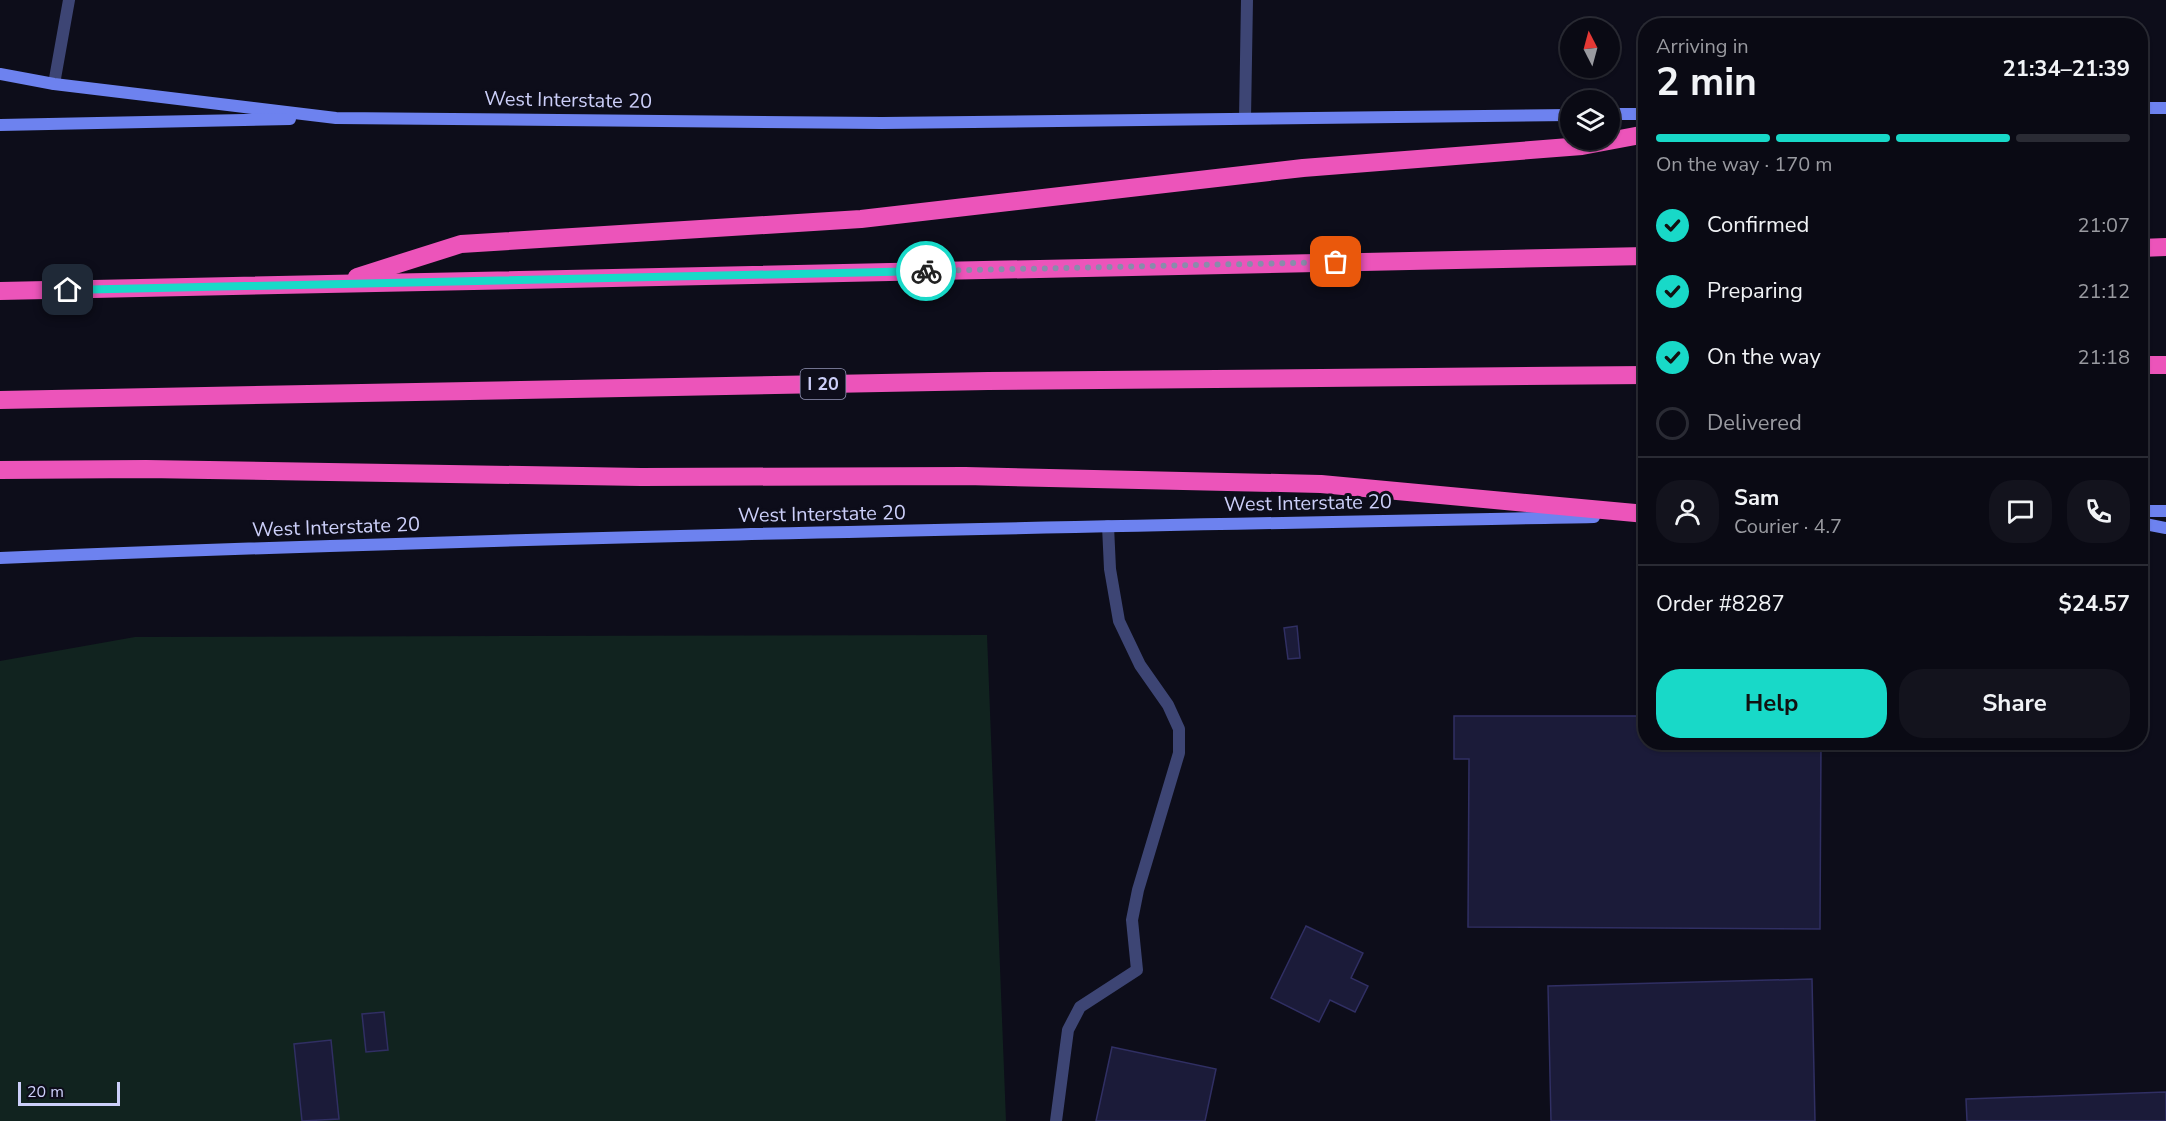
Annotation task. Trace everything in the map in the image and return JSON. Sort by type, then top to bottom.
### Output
[{"type":"highway","points":[[338,283],[461,244],[861,219],[1303,168],[1582,146],[1638,136]]},
{"type":"highway","points":[[2148,248],[2166,247]]},
{"type":"highway","points":[[0,291],[1638,256]]},
{"type":"highway","points":[[2148,365],[2166,365]]},
{"type":"highway","name":"I 20","points":[[0,400],[976,381],[1638,375]]},
{"type":"highway","points":[[0,470],[146,469],[641,477],[965,476],[1321,484],[1638,514]]},
{"type":"main road","name":"West Interstate 20","points":[[0,74],[54,84],[336,118],[882,123],[1560,115]]},
{"type":"main road","points":[[2148,108],[2166,108]]},
{"type":"main road","points":[[1620,114],[1638,114]]},
{"type":"main road","points":[[0,125],[336,118]]},
{"type":"main road","points":[[2148,511],[2166,511]]},
{"type":"main road","name":"West Interstate 20","points":[[0,558],[209,549],[1638,515]]},
{"type":"main road","points":[[2148,525],[2166,528]]},
{"type":"street","points":[[54,84],[69,0]]},
{"type":"street","points":[[1245,118],[1247,0]]},
{"type":"street","points":[[1056,1121],[1068,1030],[1080,1007],[1137,970],[1132,920],[1138,890],[1179,753],[1179,729],[1168,705],[1140,664],[1119,621],[1110,569],[1108,526]]},
{"type":"green space","points":[[987,635],[1006,1121],[0,1121],[0,661],[135,637]]},
{"type":"building","points":[[1297,626],[1300,658],[1288,659],[1284,628]]},
{"type":"building","points":[[1454,716],[1638,716],[1638,750],[1821,750],[1820,929],[1468,927],[1469,759],[1454,759]]},
{"type":"building","points":[[1306,926],[1363,953],[1351,978],[1368,986],[1355,1012],[1330,1000],[1319,1022],[1271,998]]},
{"type":"building","points":[[1812,979],[1815,1121],[1551,1121],[1548,986]]},
{"type":"building","points":[[384,1012],[388,1050],[366,1052],[362,1014]]},
{"type":"building","points":[[331,1040],[339,1119],[302,1121],[294,1044]]},
{"type":"building","points":[[1112,1047],[1216,1069],[1205,1121],[1096,1121]]},
{"type":"building","points":[[2166,1092],[2166,1121],[1967,1121],[1966,1099]]},
{"type":"way so far","points":[[926,271],[1336,262]]},
{"type":"route","points":[[68,290],[926,271]]}]
